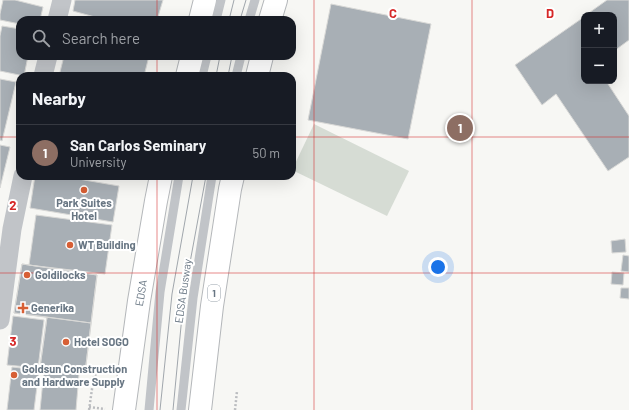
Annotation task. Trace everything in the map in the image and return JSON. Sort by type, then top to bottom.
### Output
[{"type":"highway","points":[[201,16],[205,0]]},
{"type":"highway","points":[[271,16],[276,0]]},
{"type":"highway","points":[[188,72],[191,60]]},
{"type":"highway","points":[[258,72],[261,60]]},
{"type":"highway","name":"EDSA","points":[[124,410],[139,301],[160,180]]},
{"type":"highway","name":"1","points":[[200,410],[212,306],[232,180]]},
{"type":"street","points":[[58,16],[62,0]]},
{"type":"street","points":[[44,72],[47,60]]},
{"type":"street","points":[[0,320],[6,228],[22,180]]},
{"type":"lane","points":[[217,16],[221,0]]},
{"type":"lane","points":[[250,16],[255,0]]},
{"type":"lane","points":[[203,72],[206,60]]},
{"type":"lane","points":[[237,72],[240,60]]},
{"type":"lane","name":"EDSA Busway","points":[[149,410],[160,292],[178,180]]},
{"type":"lane","name":"EDSA Busway","points":[[181,410],[193,298],[211,180]]},
{"type":"path","points":[[91,408],[94,375],[98,374]]},
{"type":"path","points":[[235,410],[237,391]]},
{"type":"shaded area","points":[[314,124],[409,171],[387,216],[296,172],[296,162]]},
{"type":"building","points":[[3,0],[15,0],[43,7],[41,16],[16,16],[16,23],[0,20]]},
{"type":"building","points":[[75,0],[163,0],[158,16],[91,16],[73,11]]},
{"type":"building","points":[[607,0],[629,0],[629,40],[617,49],[617,12],[590,12]]},
{"type":"building","points":[[331,4],[431,24],[408,139],[308,120]]},
{"type":"building","points":[[581,19],[581,84],[608,84],[629,116],[629,157],[608,171],[556,94],[542,105],[515,65]]},
{"type":"building","points":[[2,26],[16,28],[16,60],[27,60],[25,72],[16,72],[16,74],[0,71],[0,36]]},
{"type":"building","points":[[63,60],[148,60],[145,72],[60,72]]},
{"type":"building","points":[[0,79],[16,82],[2,141],[0,140]]},
{"type":"building","points":[[0,145],[10,147],[0,188]]},
{"type":"building","points":[[34,180],[84,180],[119,186],[113,222],[30,208]]},
{"type":"building","name":"WT Building","points":[[36,215],[112,225],[105,274],[29,265]]},
{"type":"building","points":[[625,239],[626,252],[612,253],[611,241]]},
{"type":"building","points":[[623,255],[629,256],[629,272],[621,271]]},
{"type":"building","name":"Hotel SOGO","points":[[22,264],[97,275],[91,323],[14,313]]},
{"type":"building","name":"Hotel SOGO","points":[[22,264],[97,275],[85,373],[40,367],[47,317],[14,313]]},
{"type":"building","points":[[612,272],[624,273],[623,285],[611,284]]},
{"type":"building","points":[[621,288],[629,288],[629,299],[620,298]]},
{"type":"building","points":[[13,316],[44,320],[38,368],[7,365]]},
{"type":"building","points":[[47,317],[91,323],[85,373],[40,367]]},
{"type":"building","points":[[12,367],[39,370],[34,410],[7,410]]},
{"type":"building","points":[[44,370],[79,374],[76,410],[40,410]]},
{"type":"tram line","points":[[230,16],[234,0]]},
{"type":"tram line","points":[[241,16],[246,0]]},
{"type":"tram line","points":[[217,72],[219,60]]},
{"type":"tram line","points":[[229,72],[231,60]]},
{"type":"tram line","points":[[160,410],[172,294],[192,180]]},
{"type":"tram line","points":[[173,410],[184,295],[205,180]]},
{"type":"place","name":"San Carlos Seminary","points":[[460,128]]},
{"type":"place","name":"Park Suites Hotel","points":[[84,190]]},
{"type":"place","name":"WT Building","points":[[70,245]]},
{"type":"place","name":"Goldilocks","points":[[27,275]]},
{"type":"place","name":"Generika","points":[[23,308]]},
{"type":"place","name":"Hotel SOGO","points":[[66,342]]},
{"type":"place","name":"Goldsun Construction and Hardware Supply","points":[[14,375]]}]
